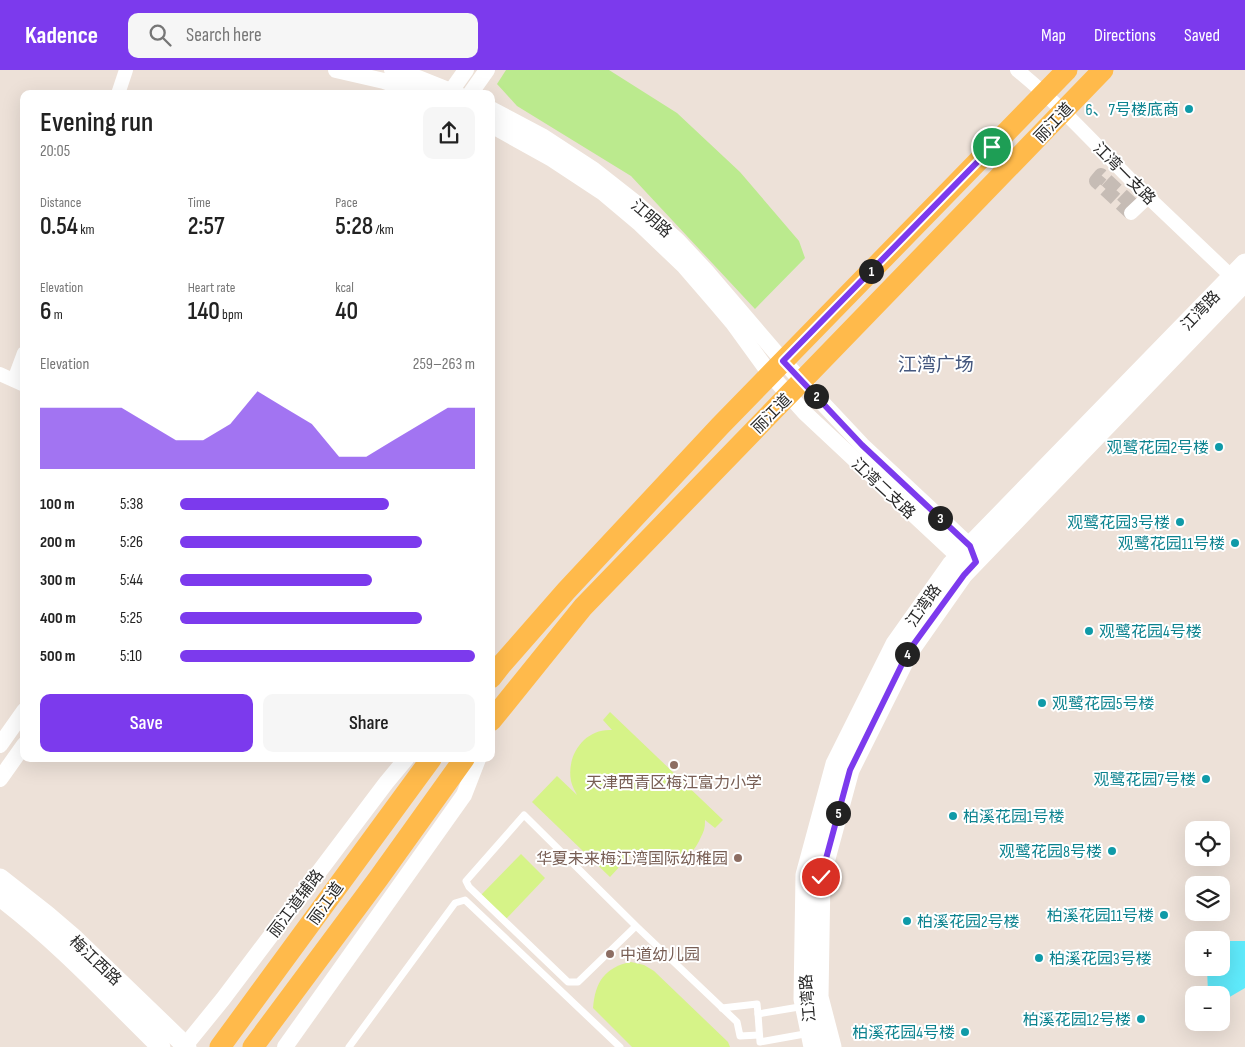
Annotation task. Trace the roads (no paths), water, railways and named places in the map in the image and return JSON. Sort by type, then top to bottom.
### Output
[{"type":"main road","name":"丽江道","points":[[495,666],[713,433],[1067,70]]},
{"type":"main road","name":"丽江道","points":[[495,718],[583,607],[1103,70]]},
{"type":"main road","name":"江湾路","points":[[811,1040],[803,999],[805,875],[835,764],[895,644],[951,565],[968,555],[1241,274]]},
{"type":"main road","name":"江湾路","points":[[832,1047],[819,997],[821,877],[850,770],[908,652],[964,575],[968,555]]},
{"type":"main road","name":"丽江道","points":[[220,1047],[429,762]]},
{"type":"main road","name":"丽江道","points":[[253,1047],[378,879],[462,762]]},
{"type":"main road","name":"梅江西路","points":[[0,878],[75,939],[185,1046]]},
{"type":"main road","name":"梅江西路","points":[[0,898],[60,948],[161,1047]]},
{"type":"street","points":[[119,90],[126,70]]},
{"type":"street","points":[[336,70],[384,81],[409,90]]},
{"type":"street","points":[[392,70],[418,78],[446,90]]},
{"type":"street","points":[[455,90],[466,70]]},
{"type":"street","points":[[473,90],[487,70]]},
{"type":"street","name":"江湾一支路","points":[[1017,70],[1063,111],[1148,197],[1241,274]]},
{"type":"street","name":"江明路","points":[[495,110],[542,136],[594,170],[678,241],[706,272],[777,368]]},
{"type":"street","name":"江明路","points":[[495,127],[552,159],[602,192],[640,224],[684,266],[733,323],[777,368]]},
{"type":"street","points":[[1131,213],[1148,197]]},
{"type":"street","name":"江湾二支路","points":[[777,368],[795,388],[804,414],[968,555]]},
{"type":"street","points":[[0,374],[19,383]]},
{"type":"street","points":[[0,745],[20,717]]},
{"type":"street","points":[[0,779],[20,751]]},
{"type":"street","name":"丽江道辅路","points":[[185,1046],[223,999],[386,782],[403,762]]},
{"type":"street","points":[[285,1047],[464,795],[477,762]]},
{"type":"lane","points":[[636,926],[578,982],[568,982],[469,887],[466,881],[524,815],[636,926],[737,1022],[740,1036],[760,1035]]},
{"type":"lane","points":[[349,1047],[455,903],[465,900],[620,1047]]},
{"type":"lane","points":[[722,1008],[757,1004],[760,1042],[811,1040]]},
{"type":"lane","points":[[758,1014],[805,1006]]},
{"type":"water","points":[[1230,941],[1245,941],[1245,988],[1230,997],[1230,986],[1208,986],[1207,976],[1230,976]]},
{"type":"tunnel","points":[[1131,213],[1096,181],[1101,175],[1136,208]]},
{"type":"place","name":"6、7号楼底商","points":[[1189,109]]},
{"type":"place","name":"观鹭花园2号楼","points":[[1219,447]]},
{"type":"place","name":"观鹭花园3号楼","points":[[1180,522]]},
{"type":"place","name":"观鹭花园11号楼","points":[[1235,543]]},
{"type":"place","name":"观鹭花园4号楼","points":[[1089,631]]},
{"type":"place","name":"观鹭花园5号楼","points":[[1042,703]]},
{"type":"place","name":"天津西青区梅江富力小学","points":[[674,765]]},
{"type":"place","name":"观鹭花园7号楼","points":[[1206,779]]},
{"type":"place","name":"柏溪花园1号楼","points":[[953,816]]},
{"type":"place","name":"观鹭花园8号楼","points":[[1112,851]]},
{"type":"place","name":"华夏未来梅江湾国际幼稚园","points":[[738,858]]},
{"type":"place","name":"柏溪花园11号楼","points":[[1164,915]]},
{"type":"place","name":"柏溪花园2号楼","points":[[907,921]]},
{"type":"place","name":"中道幼儿园","points":[[610,954]]},
{"type":"place","name":"柏溪花园3号楼","points":[[1039,958]]},
{"type":"place","name":"柏溪花园12号楼","points":[[1141,1019]]},
{"type":"place","name":"柏溪花园4号楼","points":[[965,1032]]},
{"type":"district","name":"江湾广场","points":[[936,364]]}]
